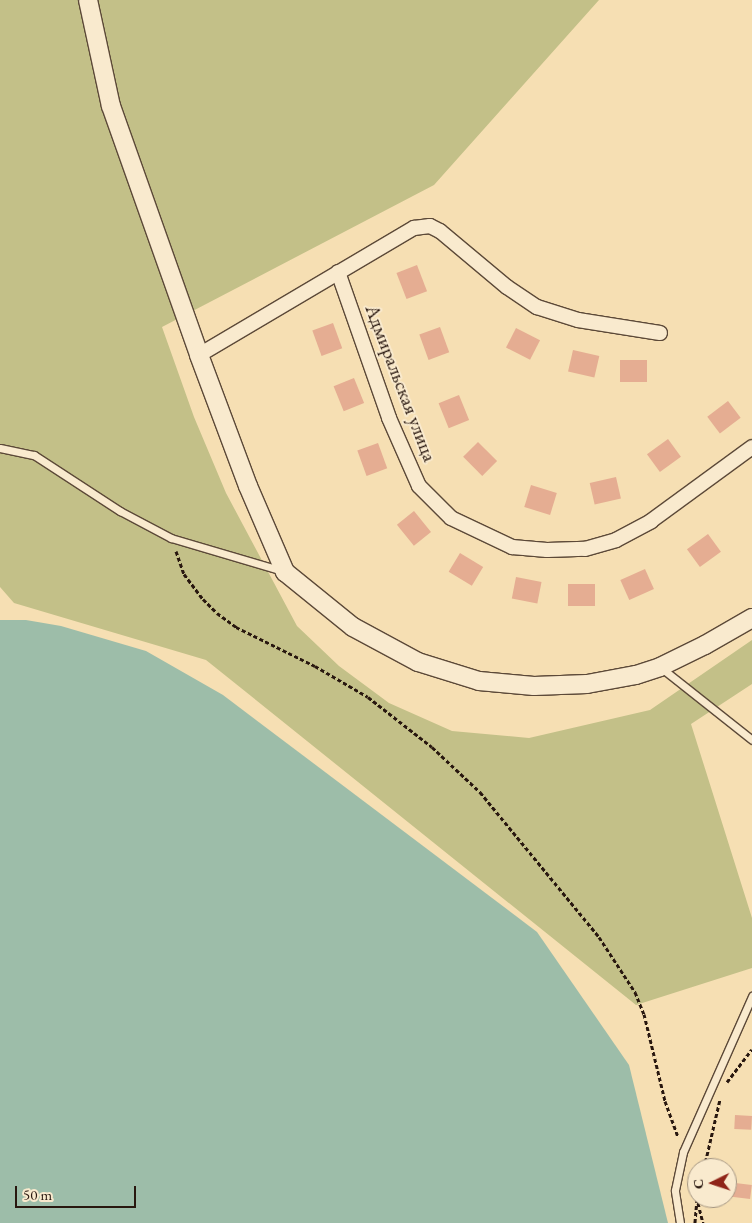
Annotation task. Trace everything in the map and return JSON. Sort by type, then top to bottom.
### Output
[{"type":"street","points":[[88,0],[111,106],[199,355],[248,486],[285,572],[352,627],[418,662],[479,681],[534,686],[587,684],[636,675],[660,667],[705,645],[752,618]]},
{"type":"street","points":[[199,355],[414,228],[430,226],[440,231],[507,287],[537,307],[578,320],[660,332]]},
{"type":"street","name":"Адмиральская улица","points":[[338,272],[389,418],[419,486],[451,518],[512,547],[547,550],[585,549],[616,540],[651,521],[752,447]]},
{"type":"lane","points":[[0,448],[34,455],[120,511],[172,538],[285,572]]},
{"type":"lane","points":[[660,667],[752,740]]},
{"type":"lane","points":[[680,1223],[674,1190],[683,1152],[752,996]]},
{"type":"path","points":[[172,538],[184,574],[203,599],[217,613],[236,627],[315,666],[368,697],[432,747],[480,792],[599,936],[635,992],[644,1014],[665,1101],[687,1165]]},
{"type":"path","points":[[706,1158],[723,1088],[752,1049]]},
{"type":"path","points":[[695,1223],[696,1208]]},
{"type":"path","points":[[699,1208],[703,1223]]},
{"type":"shaded area","points":[[0,0],[599,0],[434,185],[162,327],[194,417],[226,493],[297,626],[339,666],[389,703],[452,731],[529,738],[650,710],[752,640],[752,684],[691,724],[752,918],[752,968],[636,1005],[206,660],[14,603],[0,587]]},
{"type":"shaded area","points":[[0,620],[26,620],[61,626],[146,651],[223,695],[537,932],[629,1065],[668,1223],[0,1223]]},
{"type":"building","points":[[417,265],[427,291],[406,299],[396,273]]},
{"type":"building","points":[[333,323],[342,348],[322,356],[312,331]]},
{"type":"building","points":[[440,327],[449,352],[429,360],[419,335]]},
{"type":"building","points":[[516,328],[540,340],[530,360],[506,348]]},
{"type":"building","points":[[573,350],[599,356],[594,378],[568,371]]},
{"type":"building","points":[[620,360],[647,360],[647,382],[620,382]]},
{"type":"building","points":[[354,378],[364,403],[344,411],[334,386]]},
{"type":"building","points":[[459,395],[469,420],[449,428],[439,403]]},
{"type":"building","points":[[728,401],[741,418],[720,433],[707,417]]},
{"type":"building","points":[[668,439],[681,457],[660,472],[647,454]]},
{"type":"building","points":[[478,442],[497,461],[482,476],[463,457]]},
{"type":"building","points":[[378,443],[387,468],[367,476],[357,451]]},
{"type":"building","points":[[616,477],[621,498],[595,505],[590,483]]},
{"type":"building","points":[[531,485],[557,493],[550,515],[524,507]]},
{"type":"building","points":[[414,511],[431,532],[414,546],[397,525]]},
{"type":"building","points":[[708,534],[721,552],[700,567],[687,549]]},
{"type":"building","points":[[460,553],[483,567],[472,586],[449,572]]},
{"type":"building","points":[[645,569],[654,589],[629,600],[620,580]]},
{"type":"building","points":[[516,577],[542,582],[537,604],[512,599]]},
{"type":"building","points":[[568,584],[595,584],[595,606],[568,606]]},
{"type":"building","points":[[735,1115],[752,1116],[751,1130],[734,1129]]},
{"type":"building","points":[[737,1183],[752,1185],[750,1199],[737,1197]]}]
